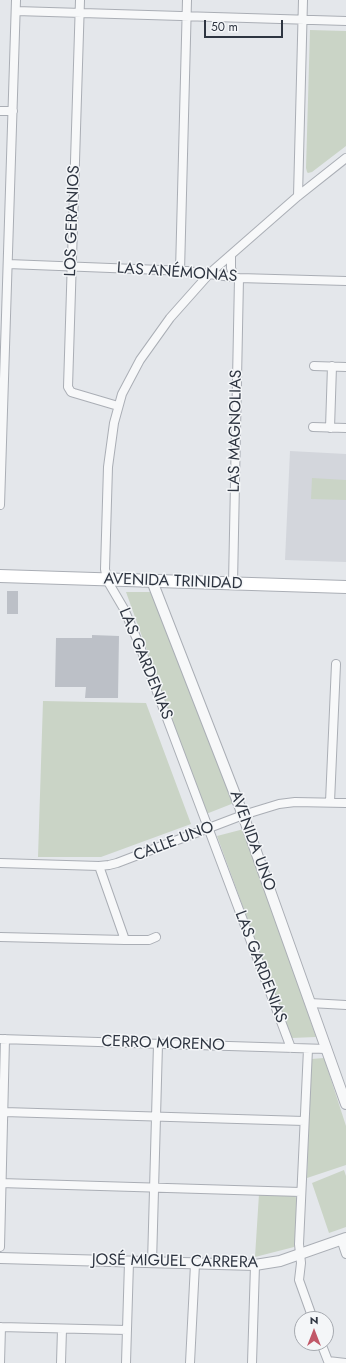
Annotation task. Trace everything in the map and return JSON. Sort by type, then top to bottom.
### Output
[{"type":"main road","name":"AVENIDA TRINIDAD","points":[[0,576],[346,587]]},
{"type":"street","points":[[0,505],[3,318],[8,264],[16,0]]},
{"type":"street","name":"LOS GERANIOS","points":[[80,0],[68,387],[71,392],[118,406]]},
{"type":"street","points":[[180,271],[187,0]]},
{"type":"street","points":[[298,196],[303,0]]},
{"type":"street","points":[[16,11],[346,21]]},
{"type":"street","points":[[0,111],[12,111]]},
{"type":"street","name":"LAS GARDENIAS","points":[[291,1048],[134,632],[124,609],[107,580],[105,568],[109,453],[114,423],[122,394],[154,338],[183,302],[210,273],[298,196],[346,158]]},
{"type":"street","points":[[231,255],[231,268],[237,278]]},
{"type":"street","name":"LAS ANÉMONAS","points":[[8,264],[180,271],[210,273],[237,278],[346,282]]},
{"type":"street","name":"LAS MAGNOLIAS","points":[[233,584],[237,278]]},
{"type":"street","points":[[314,366],[346,367]]},
{"type":"street","points":[[330,428],[332,366]]},
{"type":"street","points":[[313,427],[346,428]]},
{"type":"street","name":"AVENIDA UNO","points":[[152,581],[243,815],[326,1049],[343,1089],[346,1104]]},
{"type":"street","points":[[330,802],[336,664]]},
{"type":"street","name":"CALLE UNO","points":[[0,864],[99,866],[118,863],[243,815],[272,806],[288,802],[346,803]]},
{"type":"street","points":[[99,866],[125,940]]},
{"type":"street","points":[[0,937],[125,940],[149,940],[156,937]]},
{"type":"street","points":[[310,1003],[346,1005]]},
{"type":"street","points":[[0,1247],[4,1112],[3,1039]]},
{"type":"street","name":"CERRO MORENO","points":[[3,1039],[326,1049]]},
{"type":"street","points":[[152,1263],[158,1044]]},
{"type":"street","points":[[308,1048],[301,1192],[299,1244],[301,1263],[299,1280],[310,1311]]},
{"type":"street","points":[[4,1112],[304,1121]]},
{"type":"street","points":[[1,1183],[301,1192]]},
{"type":"street","points":[[344,1238],[346,1254]]},
{"type":"street","name":"JOSÉ MIGUEL CARRERA","points":[[0,1258],[255,1265],[280,1261],[300,1255],[344,1238]]},
{"type":"street","points":[[126,1363],[129,1262]]},
{"type":"street","points":[[190,1363],[195,1264]]},
{"type":"street","points":[[252,1363],[255,1265]]},
{"type":"street","points":[[0,1363],[1,1327],[127,1330]]},
{"type":"street","points":[[61,1363],[62,1329]]},
{"type":"street","points":[[324,1351],[328,1361],[346,1363]]},
{"type":"shaded area","points":[[290,451],[346,454],[346,562],[285,560]]},
{"type":"green space","points":[[310,30],[346,31],[346,146],[312,172],[308,173],[306,168]]},
{"type":"green space","points":[[312,478],[346,480],[346,500],[311,499]]},
{"type":"green space","points":[[126,592],[152,592],[234,803],[206,814]]},
{"type":"green space","points":[[43,701],[146,703],[191,824],[101,857],[38,857]]},
{"type":"green space","points":[[244,829],[316,1037],[291,1038],[217,836]]},
{"type":"green space","points":[[324,1058],[346,1126],[346,1165],[307,1178],[311,1059]]},
{"type":"green space","points":[[344,1170],[346,1176],[346,1227],[329,1233],[312,1183]]},
{"type":"green space","points":[[259,1194],[294,1196],[297,1198],[296,1245],[294,1247],[255,1257]]},
{"type":"building","points":[[7,591],[18,591],[18,614],[7,614]]},
{"type":"building","points":[[92,635],[119,636],[118,698],[85,698],[86,687],[55,687],[56,638],[92,638]]}]
